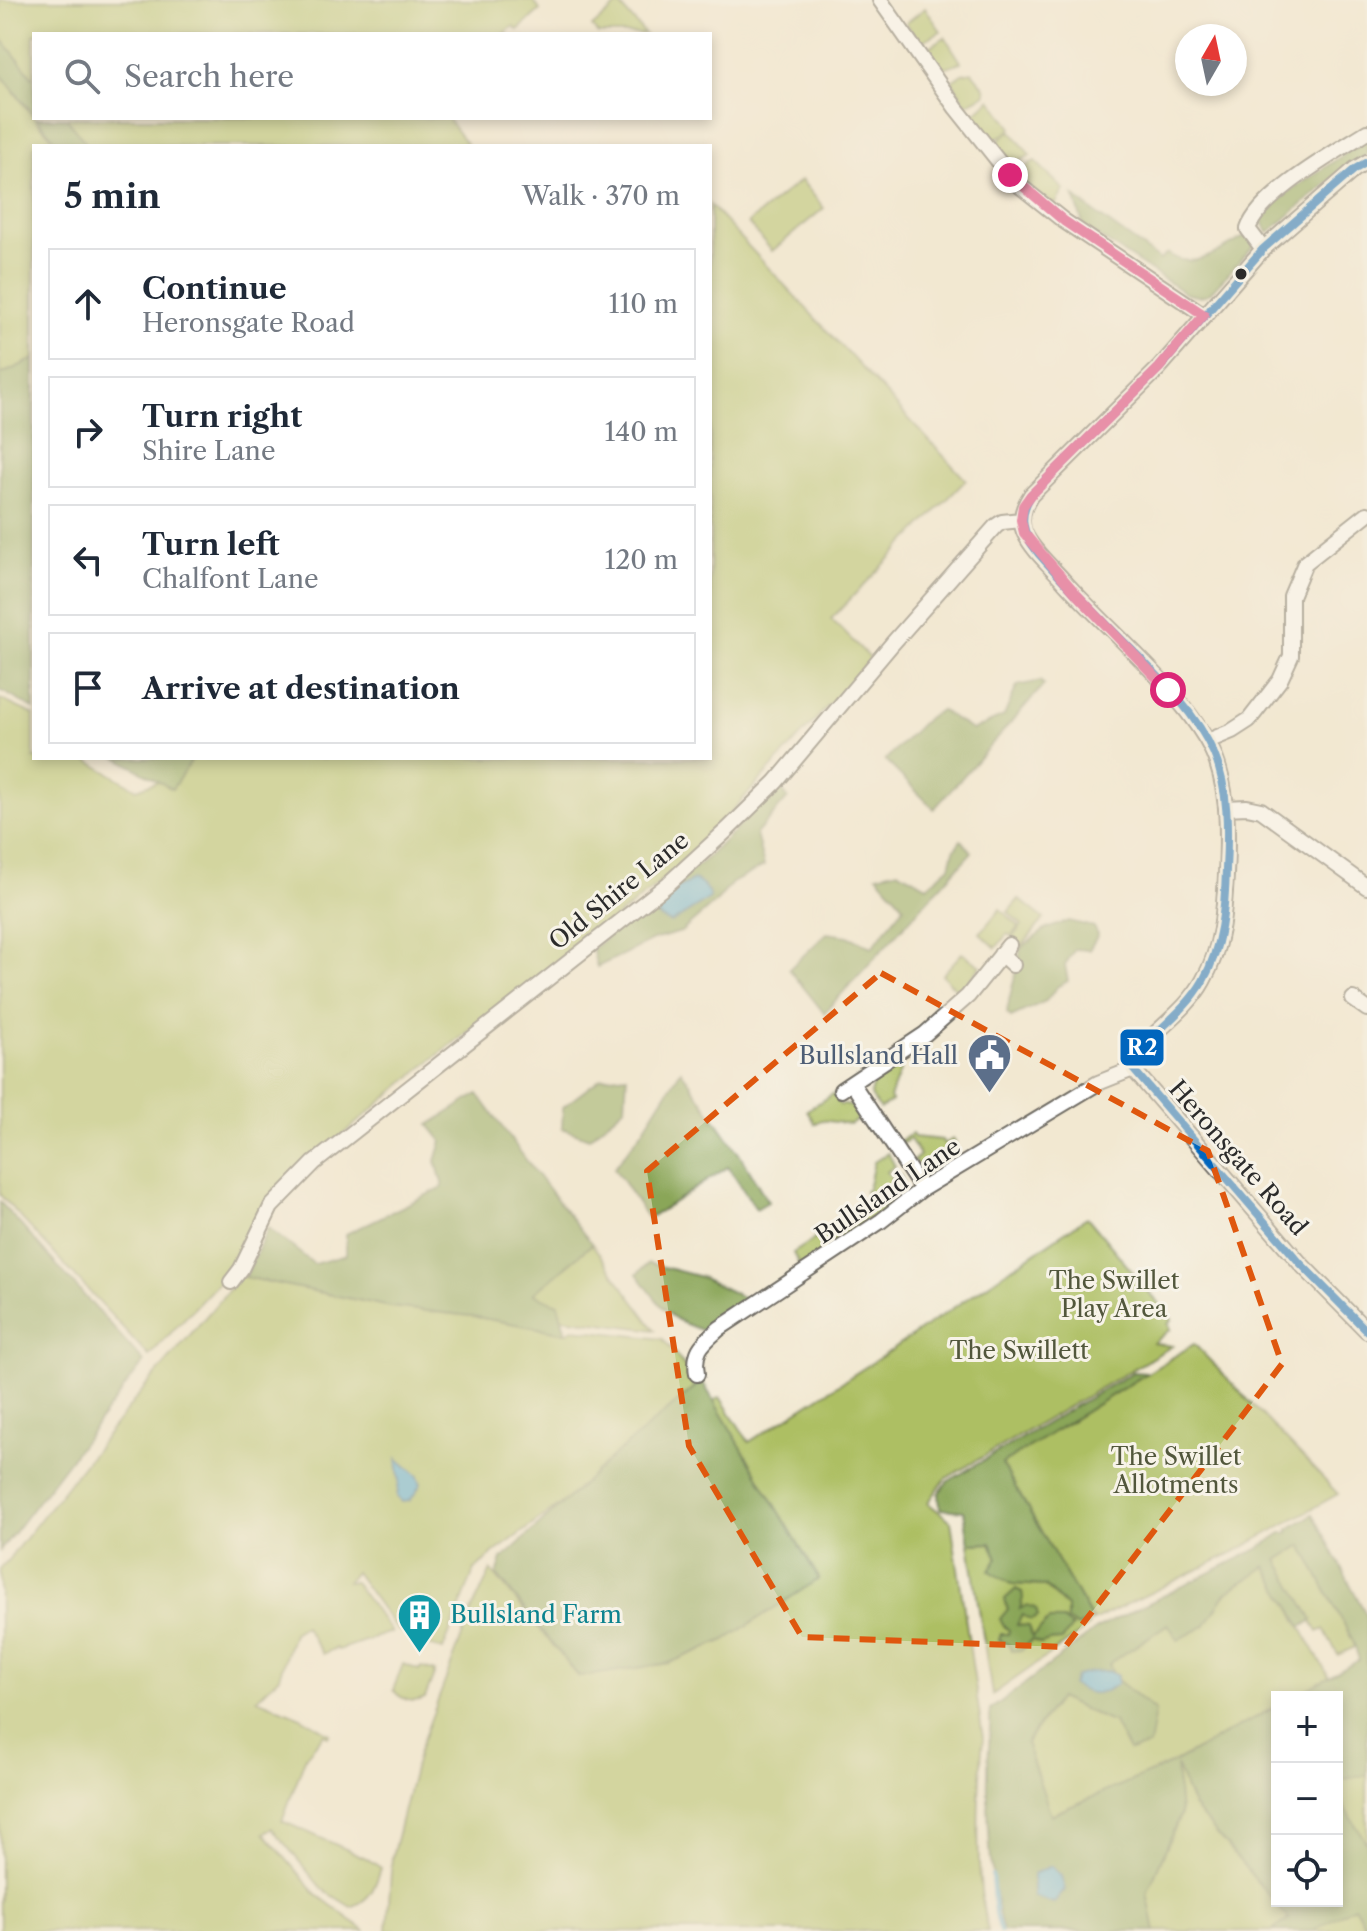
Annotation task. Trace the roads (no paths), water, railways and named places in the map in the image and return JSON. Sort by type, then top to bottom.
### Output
[{"type":"street","points":[[880,0],[956,108],[1015,182],[1064,221],[1204,315]]},
{"type":"street","points":[[1263,249],[1248,229],[1251,222],[1283,188],[1367,132]]},
{"type":"street","points":[[1133,1069],[1133,1057],[1142,1045],[1188,1003],[1204,980],[1221,936],[1227,854],[1226,808],[1221,777],[1208,741],[1186,710],[1024,533],[1021,520],[1023,506],[1159,368],[1263,249],[1367,162]]},
{"type":"street","points":[[1208,741],[1249,720],[1280,680],[1291,656],[1291,596],[1305,563],[1367,514]]},
{"type":"street","name":"Old Shire Lane","points":[[231,1282],[241,1269],[271,1207],[314,1163],[668,884],[776,782],[996,526],[1002,522],[1021,520]]},
{"type":"street","points":[[1226,808],[1261,810],[1367,887]]},
{"type":"street","points":[[922,1189],[846,1087],[937,1023],[968,996],[1005,950],[1013,965]]},
{"type":"street","points":[[1353,999],[1367,1009]]},
{"type":"street","name":"Bullsland Lane","points":[[697,1374],[695,1359],[698,1351],[720,1328],[845,1246],[922,1189],[1098,1083],[1133,1069]]},
{"type":"street","name":"Heronsgate Road","points":[[1133,1069],[1300,1263],[1367,1331]]},
{"type":"water","points":[[694,880],[704,887],[710,898],[671,923],[660,917],[655,907],[679,887]]},
{"type":"water","points":[[397,1458],[418,1476],[421,1484],[410,1501],[402,1502],[397,1497]]},
{"type":"water","points":[[1108,1671],[1117,1675],[1117,1684],[1106,1691],[1089,1693],[1072,1685],[1076,1676]]},
{"type":"water","points":[[1051,1866],[1061,1876],[1065,1890],[1054,1903],[1033,1896],[1033,1874]]},
{"type":"waterway","points":[[992,1876],[995,1914],[1000,1931]]},
{"type":"place","name":"Bullsland Hall","points":[[989,1095]]},
{"type":"place","name":"Bullsland Farm","points":[[419,1654]]},
{"type":"park label","name":"The Swillet Play Area","points":[[1114,1295]]},
{"type":"park label","name":"The Swillett","points":[[1019,1351]]},
{"type":"park label","name":"The Swillet Allotments","points":[[1176,1471]]}]
